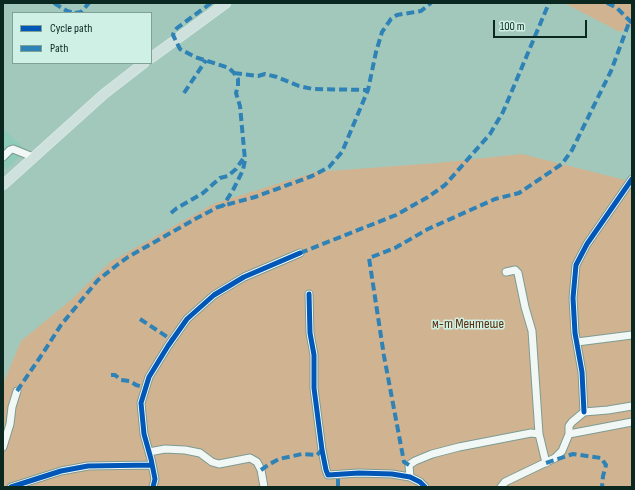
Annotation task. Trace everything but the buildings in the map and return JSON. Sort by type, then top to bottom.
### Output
[{"type":"main road","points":[[152,57],[226,3]]},
{"type":"main road","points":[[3,185],[104,94],[143,64]]},
{"type":"street","points":[[3,157],[13,149],[33,157]]},
{"type":"street","points":[[584,412],[582,372],[577,342],[573,298],[576,265],[591,238],[632,179]]},
{"type":"street","points":[[153,487],[155,479],[150,452],[144,434],[141,403],[149,377],[187,319],[214,295],[244,277],[300,253]]},
{"type":"street","points":[[506,272],[515,270],[518,273],[532,331],[539,434],[546,463]]},
{"type":"street","points":[[309,294],[310,333],[314,355],[314,388],[322,450],[328,475],[359,473],[392,474],[410,477],[420,482],[424,487]]},
{"type":"street","points":[[577,342],[632,335]]},
{"type":"street","points":[[3,447],[10,424],[16,391]]},
{"type":"street","points":[[501,487],[504,482],[556,458],[562,451],[569,434],[569,426],[584,412],[632,406]]},
{"type":"street","points":[[569,434],[632,422]]},
{"type":"street","points":[[410,477],[409,465],[432,454],[522,434],[539,434]]},
{"type":"street","points":[[150,452],[165,449],[185,450],[200,453],[212,462],[218,464],[250,458],[257,462],[261,470],[264,487]]},
{"type":"street","points":[[11,487],[61,471],[88,466],[152,465]]},
{"type":"shaded area","points":[[3,129],[26,150],[7,169],[3,166]]},
{"type":"green space","points":[[564,3],[632,3],[632,26],[620,32]]},
{"type":"green space","name":"м-т Ментeше","points":[[522,154],[625,180],[632,184],[632,487],[3,487],[3,384],[21,341],[72,299],[110,262],[213,204],[315,172],[437,163]]},
{"type":"marked path","points":[[54,3],[71,12]]},
{"type":"marked path","points":[[81,12],[89,3]]},
{"type":"marked path","points":[[211,3],[177,28],[173,35],[180,49],[195,57],[229,68],[238,79],[236,93],[240,106],[245,160],[243,170],[223,206]]},
{"type":"marked path","points":[[17,391],[61,325],[98,280],[128,257],[218,207],[255,197],[312,176],[329,167],[342,152],[368,90],[382,32],[391,19],[397,15],[421,11],[431,3]]},
{"type":"marked path","points":[[300,253],[396,215],[428,197],[445,185],[490,134],[503,112],[549,3]]},
{"type":"marked path","points":[[607,3],[617,8],[632,23]]},
{"type":"marked path","points":[[409,465],[404,462],[384,356],[369,258],[395,248],[428,229],[495,199],[519,193],[562,164],[572,150],[611,71],[630,20]]},
{"type":"marked path","points":[[184,93],[206,60]]},
{"type":"marked path","points":[[234,73],[258,76],[265,74],[299,86],[313,89],[368,90]]},
{"type":"marked path","points":[[171,213],[203,193],[220,178],[228,176],[236,169],[243,159]]},
{"type":"marked path","points":[[140,319],[172,340]]},
{"type":"marked path","points":[[111,375],[115,375],[121,380],[130,381],[136,385],[146,388]]},
{"type":"marked path","points":[[261,470],[279,459],[302,454],[317,455],[322,450]]},
{"type":"marked path","points":[[546,463],[573,454],[601,458],[606,465],[602,487]]},
{"type":"marked path","points":[[338,475],[338,487]]},
{"type":"cycle path","points":[[584,412],[582,372],[575,333],[573,298],[576,265],[587,244],[632,179]]},
{"type":"cycle path","points":[[153,487],[155,479],[144,434],[141,403],[149,377],[168,346],[187,319],[214,295],[244,277],[300,253]]},
{"type":"cycle path","points":[[309,294],[310,333],[314,355],[314,388],[322,450],[328,475],[359,473],[392,474],[410,477],[420,482],[425,487]]},
{"type":"cycle path","points":[[11,487],[61,471],[88,466],[152,465]]}]
